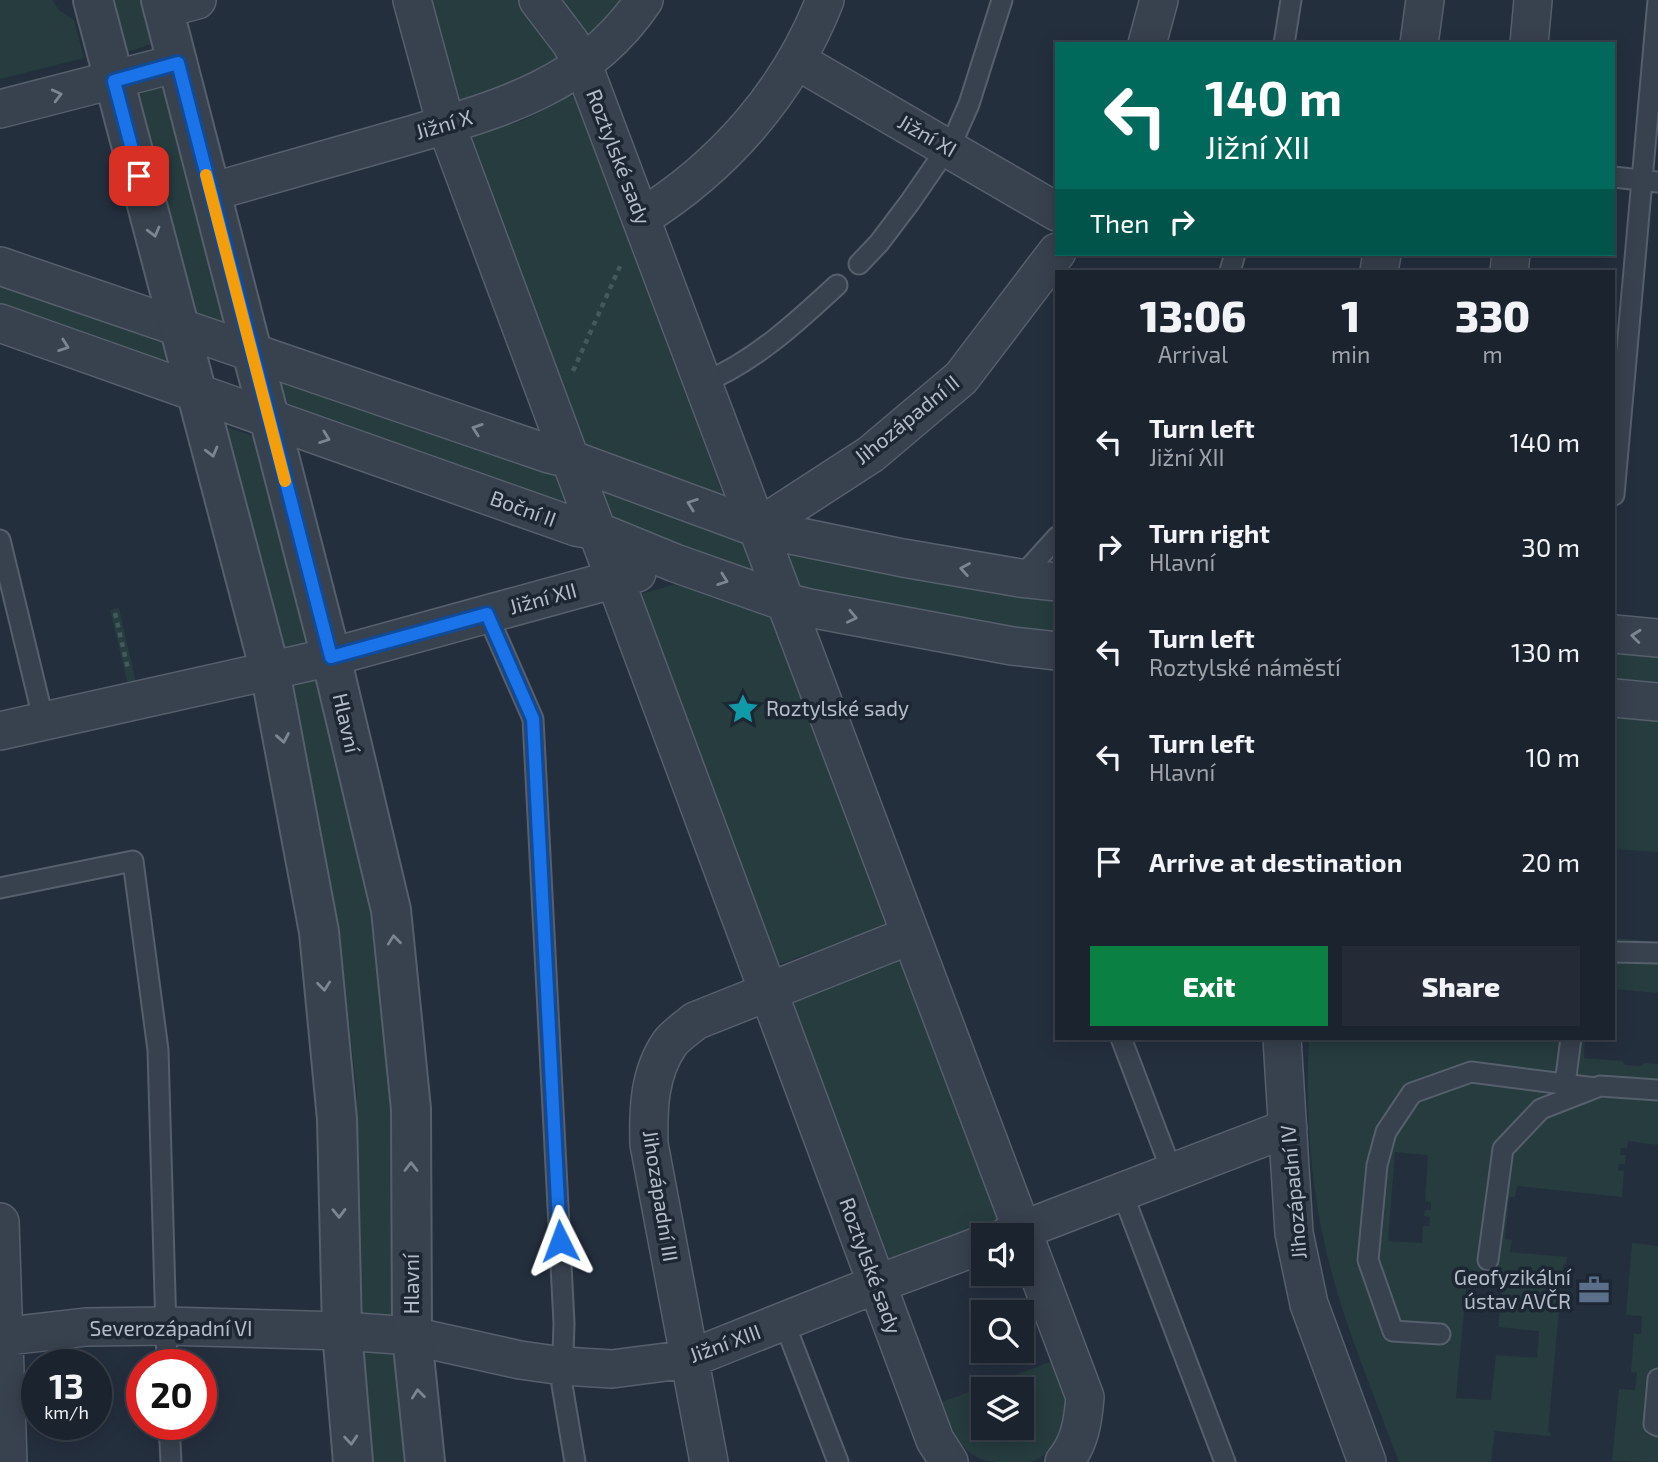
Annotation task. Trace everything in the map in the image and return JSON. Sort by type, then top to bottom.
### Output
[{"type":"street","points":[[93,0],[270,671],[319,932],[337,1119],[342,1331],[353,1462]]},
{"type":"street","name":"Roztylské sady","points":[[412,0],[446,125],[935,1440],[949,1462]]},
{"type":"street","name":"Roztylské sady","points":[[538,0],[570,42],[583,65],[911,935],[1012,1223]]},
{"type":"street","name":"Jižní X","points":[[211,192],[446,125],[518,101],[583,65],[628,24],[644,0]]},
{"type":"street","points":[[641,218],[700,175],[758,116],[796,60],[825,0]]},
{"type":"street","points":[[1148,42],[1159,0]]},
{"type":"street","points":[[1419,42],[1425,0]]},
{"type":"street","points":[[1530,42],[1533,0]]},
{"type":"street","name":"Hlavní","points":[[174,3],[178,63],[331,657],[391,910],[411,1109],[412,1336],[425,1462]]},
{"type":"street","name":"Jižní XI","points":[[796,60],[1055,211]]},
{"type":"street","points":[[0,109],[178,63]]},
{"type":"street","name":"Jihozápadní II","points":[[757,528],[870,454],[961,378],[1055,255]]},
{"type":"street","points":[[0,266],[570,459],[757,528],[902,558],[1055,582]]},
{"type":"street","name":"Boční II","points":[[0,323],[197,395],[576,527],[597,531],[675,563],[785,602],[974,640],[1055,650]]},
{"type":"street","name":"Jižní XII","points":[[0,732],[331,657],[675,563]]},
{"type":"street","points":[[1615,634],[1658,638]]},
{"type":"street","points":[[1615,698],[1658,702]]},
{"type":"street","name":"Jihozápadní III","points":[[709,1462],[649,1144],[648,1110],[655,1073],[671,1042],[695,1021],[911,935]]},
{"type":"street","name":"Jihozápadní IV","points":[[1282,1040],[1294,1234],[1308,1304],[1367,1462]]},
{"type":"street","points":[[1034,1226],[1287,1128]]},
{"type":"street","points":[[0,1222],[8,1462]]},
{"type":"street","name":"Jižní XIII","points":[[412,1336],[520,1360],[563,1366],[612,1369],[689,1360],[971,1249]]},
{"type":"street","name":"Roztylské sady","points":[[1034,1278],[1085,1397],[1082,1428],[1071,1454],[1063,1462]]},
{"type":"street","name":"Severozápadní VI","points":[[3,1336],[86,1327],[166,1326],[342,1331],[412,1336]]},
{"type":"lane","points":[[859,264],[879,243],[948,148],[970,104],[1002,0]]},
{"type":"lane","points":[[1284,42],[1291,0]]},
{"type":"lane","points":[[1615,486],[1650,181],[1658,0]]},
{"type":"lane","points":[[1615,177],[1650,181]]},
{"type":"lane","points":[[703,383],[763,350],[837,285]]},
{"type":"lane","points":[[1020,578],[1055,539]]},
{"type":"lane","points":[[0,540],[44,722]]},
{"type":"lane","points":[[487,614],[533,719],[564,1324],[562,1385],[575,1462]]},
{"type":"lane","points":[[0,888],[133,861],[159,1050],[167,1349]]},
{"type":"lane","points":[[1615,952],[1658,953]]},
{"type":"lane","points":[[1122,1040],[1172,1172]]},
{"type":"lane","points":[[1565,1084],[1571,1040]]},
{"type":"lane","points":[[1440,1334],[1393,1331],[1368,1260],[1377,1165],[1386,1132],[1412,1093],[1471,1072],[1595,1088]]},
{"type":"lane","points":[[1488,1260],[1503,1149],[1541,1109],[1600,1086],[1658,1090]]},
{"type":"lane","points":[[1122,1192],[1225,1462]]},
{"type":"lane","points":[[784,1322],[838,1462]]},
{"type":"lane","points":[[1658,1379],[1654,1424],[1658,1426]]},
{"type":"lane","points":[[170,1440],[171,1462]]},
{"type":"path","points":[[555,419],[584,343],[641,218]]},
{"type":"path","points":[[115,613],[129,672]]},
{"type":"green space","points":[[0,0],[52,0],[59,10],[74,20],[84,58],[0,79]]},
{"type":"green space","points":[[108,0],[145,0],[155,43],[124,53]]},
{"type":"green space","points":[[428,0],[525,0],[566,59],[460,108]]},
{"type":"green space","points":[[557,0],[629,0],[598,35],[582,33]]},
{"type":"green space","points":[[168,83],[228,332],[193,319],[132,90]]},
{"type":"green space","points":[[570,96],[575,98],[724,497],[585,452],[473,141],[473,137],[529,118]]},
{"type":"green space","points":[[0,282],[162,339],[172,351],[163,363],[0,306]]},
{"type":"green space","points":[[277,376],[558,463],[571,502],[563,509],[290,418]]},
{"type":"green space","points":[[218,424],[253,436],[314,645],[284,653]]},
{"type":"green space","points":[[602,482],[745,531],[760,568],[745,575],[615,530],[600,493]]},
{"type":"green space","points":[[794,547],[1055,593],[1055,640],[804,597],[787,554]]},
{"type":"green space","points":[[683,582],[770,612],[888,924],[776,964],[638,595]]},
{"type":"green space","points":[[119,608],[136,683],[128,685],[110,610]]},
{"type":"green space","points":[[1615,644],[1658,649],[1658,694],[1615,690]]},
{"type":"green space","points":[[314,670],[375,921],[393,1091],[394,1323],[357,1316],[357,1093],[336,910],[290,676]]},
{"type":"green space","points":[[1615,715],[1658,720],[1658,852],[1615,849]]},
{"type":"green space","points":[[1615,938],[1658,942],[1658,993],[1615,989]]},
{"type":"green space","points":[[897,960],[902,962],[1001,1222],[971,1223],[971,1233],[891,1263],[791,1001]]},
{"type":"green space","points":[[1309,1040],[1585,1040],[1584,1058],[1622,1061],[1625,1065],[1658,1064],[1658,1145],[1628,1141],[1627,1148],[1621,1148],[1620,1155],[1626,1155],[1625,1164],[1619,1164],[1618,1171],[1624,1171],[1622,1197],[1517,1186],[1515,1197],[1509,1197],[1505,1239],[1512,1240],[1510,1252],[1567,1257],[1566,1264],[1563,1265],[1548,1432],[1551,1433],[1550,1436],[1495,1431],[1491,1462],[1399,1462],[1350,1331],[1333,1277],[1321,1224],[1308,1118]],"holes":[[[1395,1152],[1428,1155],[1425,1201],[1431,1202],[1431,1210],[1425,1210],[1424,1216],[1430,1217],[1429,1226],[1423,1226],[1422,1243],[1388,1241]],[[1467,1278],[1503,1281],[1498,1327],[1539,1331],[1537,1358],[1496,1355],[1491,1400],[1456,1398]]]},
{"type":"green space","points":[[1632,1243],[1658,1246],[1658,1462],[1612,1461],[1619,1389],[1635,1390],[1637,1373],[1631,1372],[1634,1334],[1641,1334],[1642,1316],[1626,1315]]},
{"type":"green space","points":[[359,1349],[398,1350],[407,1462],[368,1462]]},
{"type":"green space","points":[[1053,1361],[1064,1390],[1066,1408],[1056,1441],[1051,1449],[1037,1460],[995,1462],[976,1457],[962,1445],[951,1428],[942,1402],[971,1391],[971,1440],[1034,1440],[1034,1377],[1010,1377]]},
{"type":"slow traffic","points":[[206,175],[285,481]]},
{"type":"place","name":"Roztylské sady","points":[[743,709]]},
{"type":"place","name":"Geofyzikální ústav AVČR","points":[[1594,1290]]},
{"type":"route","points":[[139,176],[114,81],[178,63],[331,657],[487,614],[533,719],[560,1241]]}]
